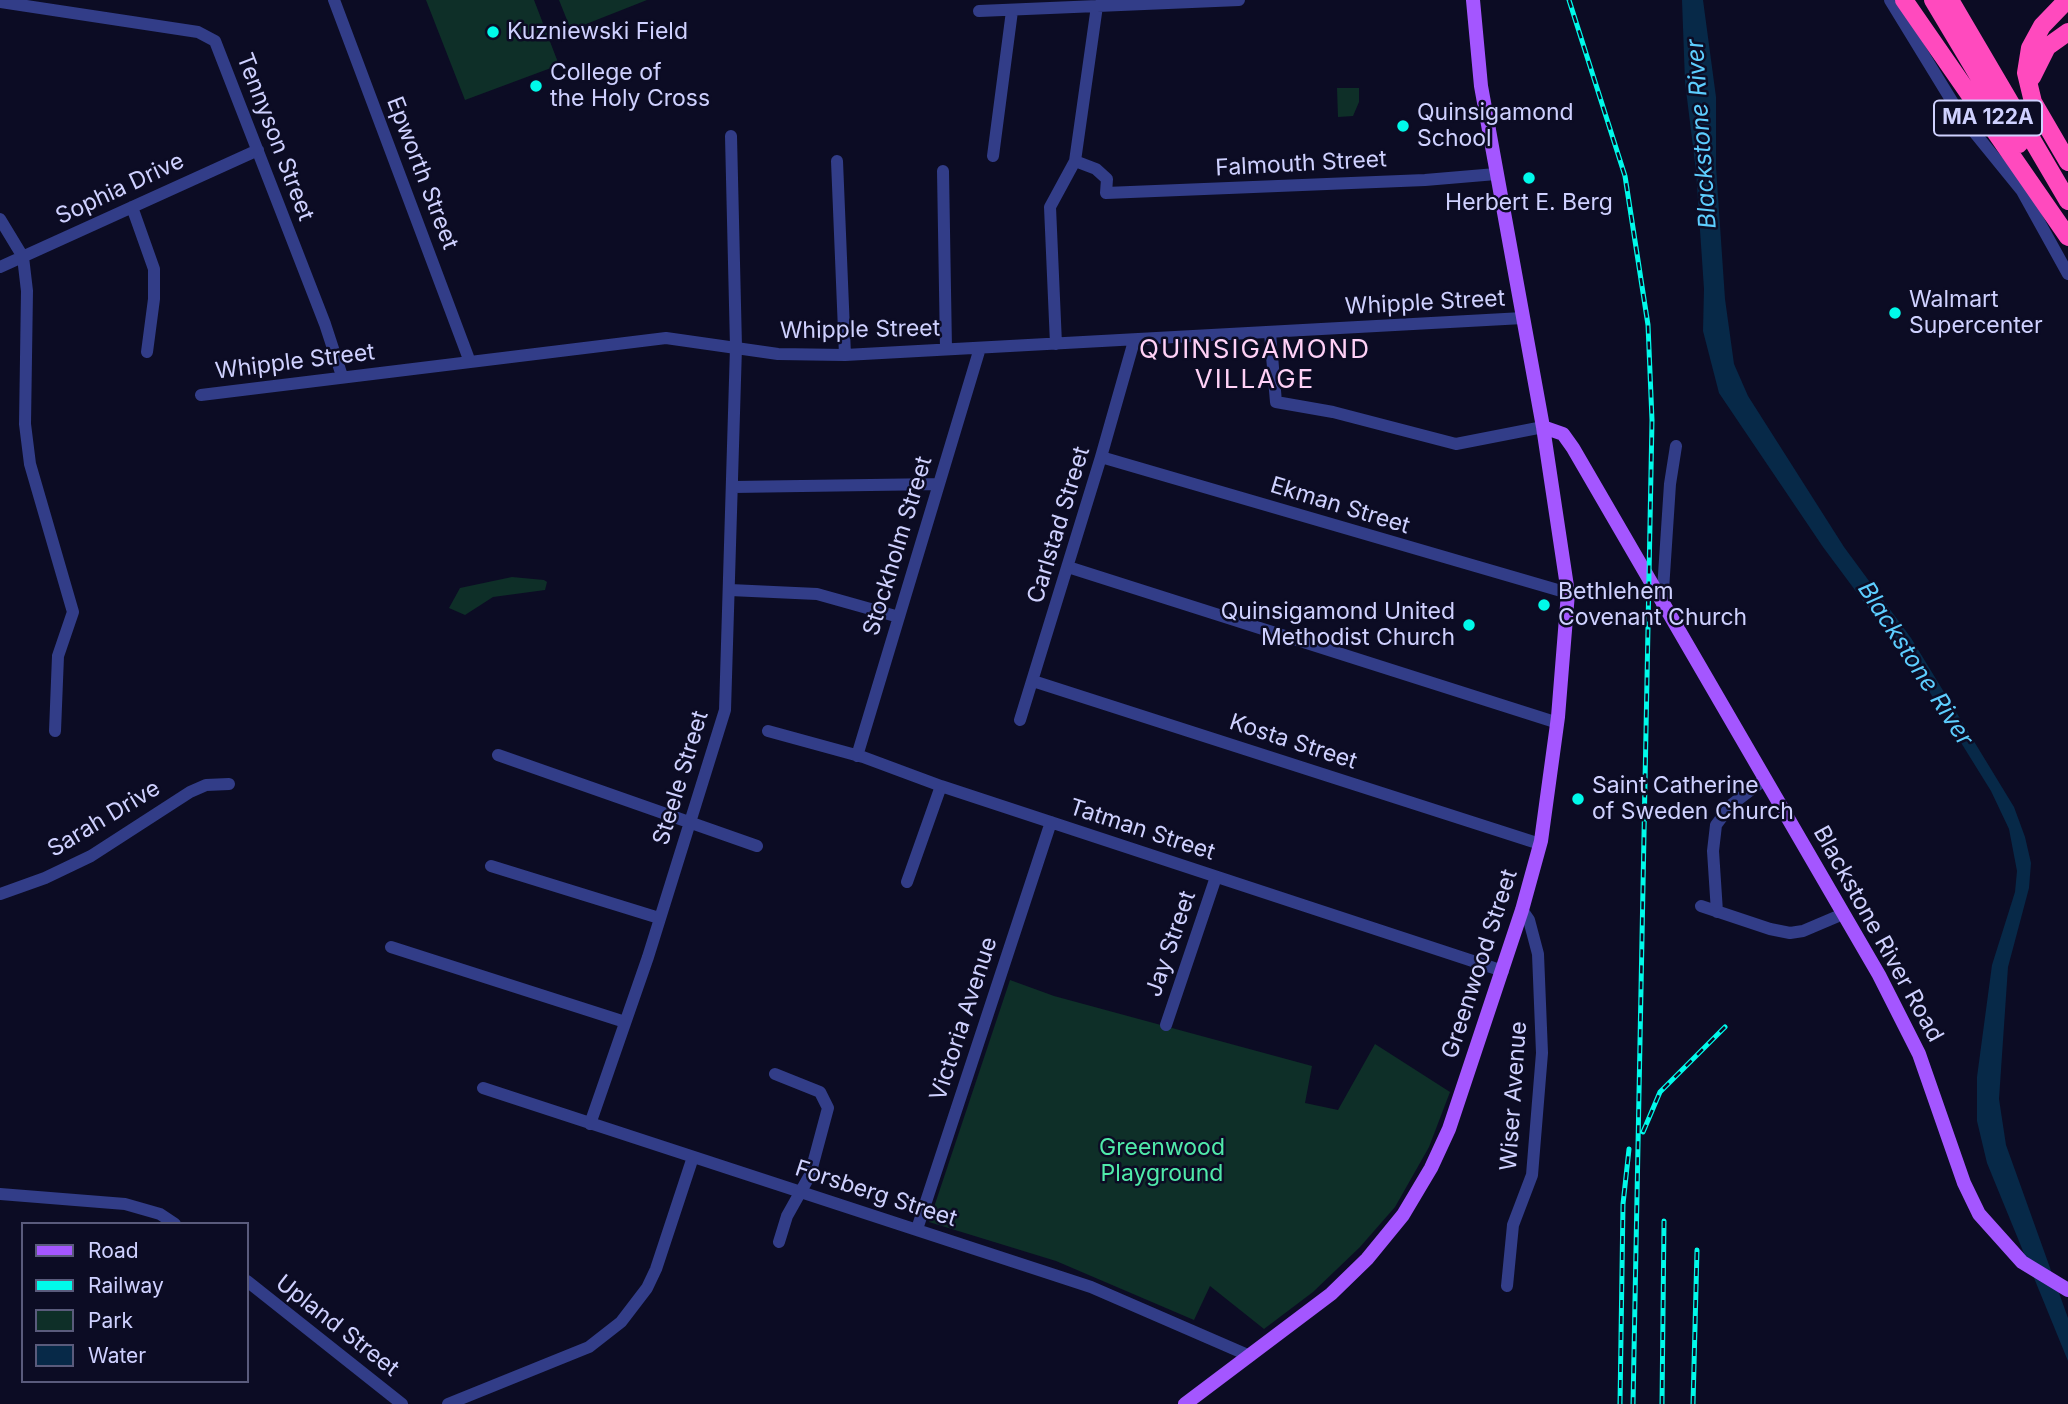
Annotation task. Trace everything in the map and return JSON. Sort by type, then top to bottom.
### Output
[{"type":"highway","name":"MA 122A","points":[[1904,0],[2068,237]]},
{"type":"highway","points":[[1933,0],[2068,231]]},
{"type":"highway","points":[[1950,0],[2068,201]]},
{"type":"highway","name":"MA 122A","points":[[2067,0],[2042,26],[2030,48],[2026,66],[2029,91],[2068,162]]},
{"type":"highway","points":[[2029,91],[2042,54],[2054,39],[2068,32]]},
{"type":"main road","points":[[1473,0],[1474,36],[1496,174],[1543,427]]},
{"type":"main road","name":"Greenwood Street","points":[[1185,1404],[1347,1279],[1403,1215],[1431,1168],[1449,1129],[1503,971],[1540,844],[1558,723],[1568,593],[1543,427]]},
{"type":"main road","name":"Blackstone River Road","points":[[1543,427],[1563,434],[1573,448],[1662,606],[1896,1005],[1919,1054],[1964,1183],[1988,1227],[2022,1262],[2068,1290]]},
{"type":"street","name":"Epworth Street","points":[[334,0],[470,362]]},
{"type":"street","points":[[979,11],[1012,11],[1041,4],[1097,6],[1135,1],[1239,0]]},
{"type":"street","points":[[1889,0],[1961,116],[2022,191],[2068,274]]},
{"type":"street","name":"Tennyson Street","points":[[0,2],[208,35],[223,57],[342,376]]},
{"type":"street","points":[[1056,344],[1050,207],[1075,161],[1097,6]]},
{"type":"street","points":[[993,156],[1012,11]]},
{"type":"street","name":"Steele Street","points":[[590,1124],[725,710],[736,347],[731,136]]},
{"type":"street","name":"Sophia Drive","points":[[0,267],[258,150]]},
{"type":"street","points":[[838,161],[845,355]]},
{"type":"street","name":"Falmouth Street","points":[[1075,161],[1096,170],[1107,179],[1107,193],[1425,180],[1496,174]]},
{"type":"street","points":[[943,171],[946,349]]},
{"type":"street","points":[[132,207],[154,268],[154,299],[147,352]]},
{"type":"street","points":[[0,219],[23,257],[27,291],[25,424],[30,464],[73,612],[58,656],[55,731]]},
{"type":"street","name":"Whipple Street","points":[[201,395],[666,338],[778,354],[845,355],[1523,318]]},
{"type":"street","points":[[1270,333],[1276,402],[1333,412],[1456,444],[1543,427]]},
{"type":"street","name":"Carlstad Street","points":[[1020,720],[1134,341]]},
{"type":"street","name":"Stockholm Street","points":[[857,756],[981,348]]},
{"type":"street","points":[[1662,606],[1670,484],[1676,446]]},
{"type":"street","name":"Ekman Street","points":[[1101,457],[1568,593]]},
{"type":"street","points":[[733,487],[939,484]]},
{"type":"street","points":[[1068,567],[1558,723]]},
{"type":"street","points":[[730,590],[817,594],[899,617]]},
{"type":"street","name":"Kosta Street","points":[[1033,681],[1540,844]]},
{"type":"street","name":"Tatman Street","points":[[768,731],[857,756],[1503,971]]},
{"type":"street","points":[[498,755],[690,820],[723,836],[757,846]]},
{"type":"street","points":[[1717,912],[1713,846],[1716,825],[1731,806],[1764,780]]},
{"type":"street","name":"Sarah Drive","points":[[0,894],[45,878],[91,856],[190,792],[206,785],[229,783]]},
{"type":"street","points":[[907,883],[941,786]]},
{"type":"street","name":"Victoria Avenue","points":[[918,1229],[1051,822]]},
{"type":"street","points":[[491,866],[659,918]]},
{"type":"street","name":"Jay Street","points":[[1166,1026],[1216,877]]},
{"type":"street","points":[[1701,906],[1790,933],[1803,931],[1843,914]]},
{"type":"street","name":"Wiser Avenue","points":[[1507,1286],[1513,1225],[1531,1175],[1542,1053],[1538,954],[1529,920],[1522,910]]},
{"type":"street","points":[[391,947],[625,1022]]},
{"type":"street","points":[[775,1074],[818,1090],[828,1104],[810,1175],[787,1216],[779,1242]]},
{"type":"street","name":"Forsberg Street","points":[[483,1088],[1091,1287],[1250,1356]]},
{"type":"street","points":[[448,1404],[589,1347],[621,1322],[647,1288],[656,1269],[693,1157]]},
{"type":"street","points":[[0,1194],[125,1204],[160,1214],[172,1222]]},
{"type":"street","name":"Upland Street","points":[[248,1282],[402,1404]]},
{"type":"green space","name":"Kuzniewski Field","points":[[426,0],[534,0],[559,65],[465,100]]},
{"type":"green space","points":[[559,0],[647,0],[571,30]]},
{"type":"green space","points":[[1337,88],[1359,88],[1359,102],[1353,116],[1338,117]]},
{"type":"green space","points":[[512,577],[544,580],[547,582],[545,590],[493,597],[465,615],[449,608],[460,588]]},
{"type":"green space","name":"Greenwood Playground","points":[[1010,980],[1054,996],[1312,1066],[1305,1103],[1338,1110],[1375,1044],[1450,1092],[1429,1147],[1395,1207],[1360,1247],[1313,1292],[1264,1329],[1210,1286],[1194,1320],[1056,1261],[929,1222]]},
{"type":"water","name":"Blackstone River","points":[[1682,0],[1703,0],[1716,97],[1716,167],[1725,299],[1734,364],[1748,396],[1844,547],[1911,638],[2014,807],[2025,837],[2031,863],[2029,888],[2008,967],[1999,1099],[2006,1145],[2068,1318],[2068,1361],[1987,1163],[1977,1121],[1977,1077],[1992,965],[2015,892],[2017,871],[2009,829],[1991,791],[1924,683],[1823,547],[1719,393],[1703,331],[1704,289],[1696,171],[1685,82]]},
{"type":"railway","points":[[1569,0],[1625,176],[1648,325],[1652,420],[1633,1404]]},
{"type":"railway","points":[[1643,1132],[1660,1092],[1725,1027]]},
{"type":"railway","points":[[1620,1404],[1623,1204],[1629,1149]]},
{"type":"railway","points":[[1662,1404],[1664,1221]]},
{"type":"railway","points":[[1693,1404],[1697,1250]]},
{"type":"place","name":"Kuzniewski Field","points":[[493,32]]},
{"type":"place","name":"College of the Holy Cross","points":[[536,86]]},
{"type":"place","name":"Quinsigamond School","points":[[1403,126]]},
{"type":"place","name":"Herbert E. Berg","points":[[1529,178]]},
{"type":"place","name":"Walmart Supercenter","points":[[1895,313]]},
{"type":"place","name":"Bethlehem Covenant Church","points":[[1544,605]]},
{"type":"place","name":"Quinsigamond United Methodist Church","points":[[1469,625]]},
{"type":"place","name":"Saint Catherine of Sweden Church","points":[[1578,799]]},
{"type":"district","name":"QUINSIGAMOND VILLAGE","points":[[1255,365]]}]
